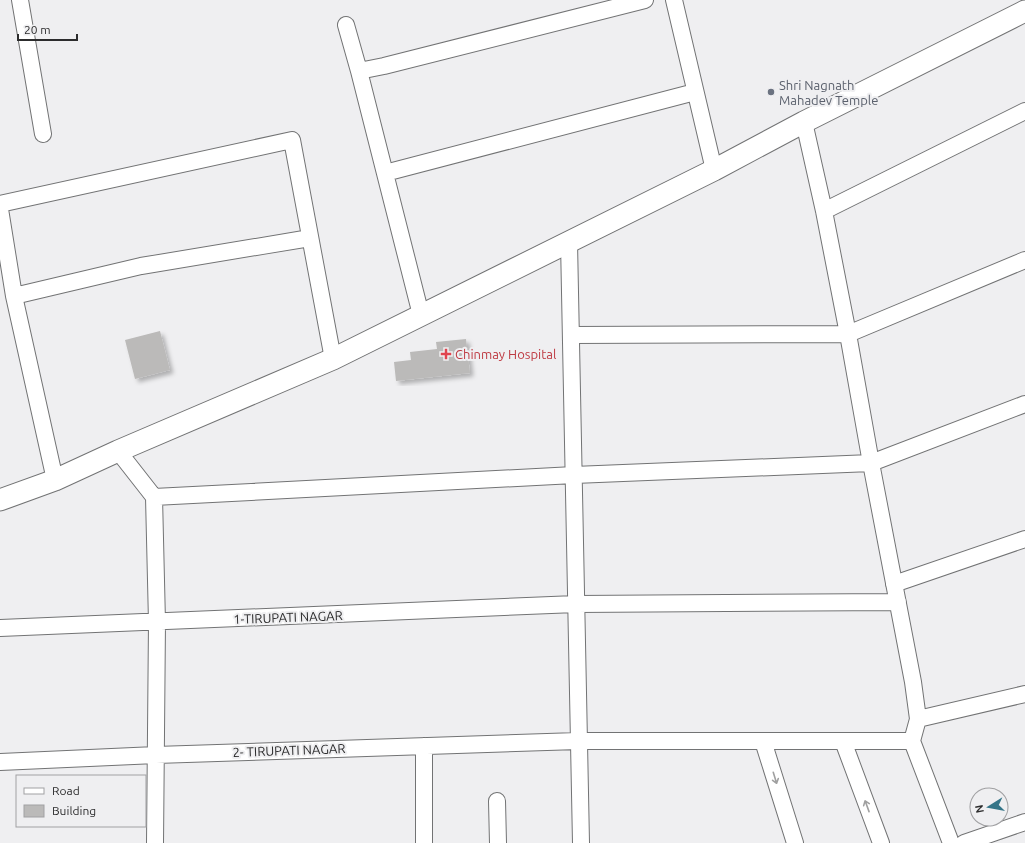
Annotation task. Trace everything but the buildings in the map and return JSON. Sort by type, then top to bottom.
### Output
[{"type":"street","points":[[20,0],[43,134]]},
{"type":"street","points":[[359,71],[645,0]]},
{"type":"street","points":[[674,0],[714,170]]},
{"type":"street","points":[[0,500],[55,480],[118,451],[332,359],[714,170],[804,122],[1025,11]]},
{"type":"street","points":[[346,26],[359,71],[421,315]]},
{"type":"street","points":[[385,173],[695,92]]},
{"type":"street","points":[[824,211],[1025,111]]},
{"type":"street","points":[[804,122],[824,211],[848,334],[913,682],[918,719],[912,741],[952,843]]},
{"type":"street","points":[[0,204],[292,140],[332,359]]},
{"type":"street","points":[[0,209],[14,296],[55,480]]},
{"type":"street","points":[[14,296],[141,266],[310,238]]},
{"type":"street","points":[[569,242],[580,843]]},
{"type":"street","points":[[571,335],[848,334],[1025,260]]},
{"type":"street","points":[[154,497],[574,475],[871,463],[1025,404]]},
{"type":"street","points":[[118,451],[154,497],[156,622],[155,843]]},
{"type":"street","points":[[894,584],[1025,539]]},
{"type":"street","name":"1-TIRUPATI NAGAR","points":[[0,628],[576,604],[898,602]]},
{"type":"street","points":[[918,719],[1025,694]]},
{"type":"street","name":"2- TIRUPATI NAGAR","points":[[0,762],[156,755],[578,741],[912,741]]},
{"type":"street","points":[[763,741],[795,843]]},
{"type":"street","points":[[843,741],[875,842]]},
{"type":"street","points":[[424,746],[424,843]]},
{"type":"street","points":[[497,801],[498,843]]},
{"type":"street","points":[[964,843],[1025,822]]},
{"type":"place","name":"Shri Nagnath Mahadev Temple","points":[[771,92]]},
{"type":"place","name":"Chinmay Hospital","points":[[446,354]]}]
